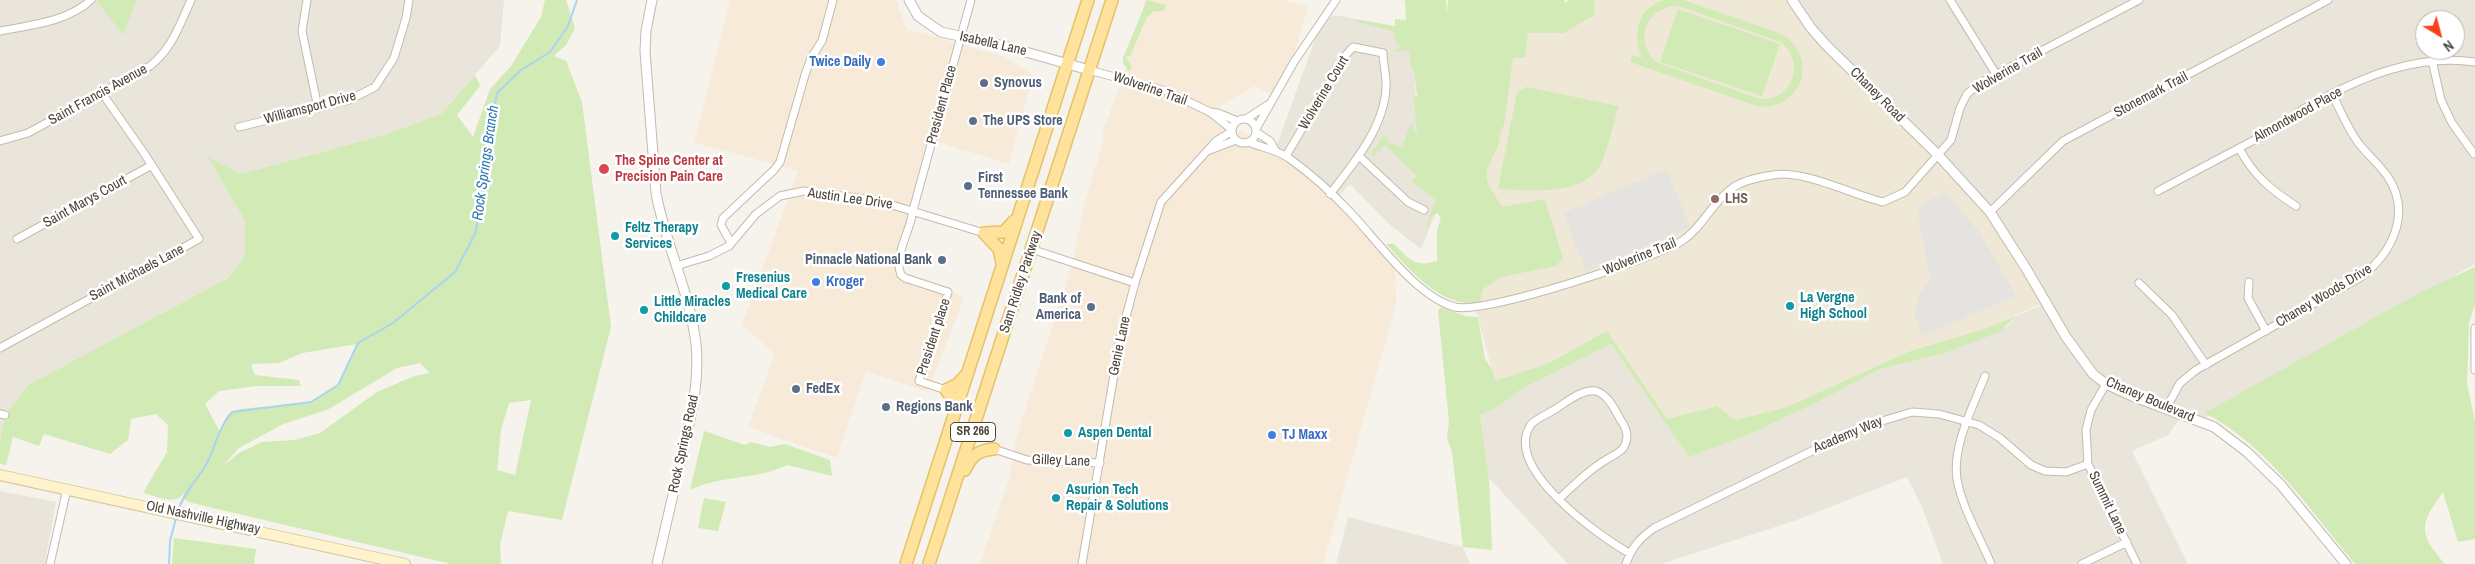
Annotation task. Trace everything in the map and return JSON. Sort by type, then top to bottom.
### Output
[{"type":"main road","name":"Sam Ridley Parkway","points":[[906,564],[1088,0]]},
{"type":"main road","name":"Sam Ridley Parkway","points":[[929,564],[1112,0]]},
{"type":"main road","points":[[984,233],[1004,232],[1018,216]]},
{"type":"main road","points":[[984,233],[1000,249],[1002,267]]},
{"type":"main road","points":[[954,418],[953,402],[946,390],[958,384],[968,372]]},
{"type":"main road","points":[[975,423],[980,439],[994,449]]},
{"type":"main road","points":[[953,493],[968,462],[978,452],[994,449]]},
{"type":"main road","name":"Old Nashville Highway","points":[[0,475],[186,514],[405,564]]},
{"type":"street","points":[[0,31],[52,20],[66,15],[91,0]]},
{"type":"street","name":"Saint Francis Avenue","points":[[0,141],[28,134],[150,66],[162,57],[176,34],[191,0]]},
{"type":"street","points":[[307,0],[302,31],[318,108]]},
{"type":"street","name":"Williamsport Drive","points":[[240,127],[349,100],[367,92],[381,80],[394,58],[406,18],[409,0]]},
{"type":"street","name":"Rock Springs Road","points":[[652,0],[645,51],[656,193],[660,216],[688,305],[696,343],[697,374],[694,405],[657,564]]},
{"type":"street","points":[[732,243],[721,225],[723,218],[780,162],[804,75],[811,58],[822,41],[833,0]]},
{"type":"street","name":"Isabella Lane","points":[[909,0],[918,16],[941,32],[1010,47],[1089,70]]},
{"type":"street","name":"President Place","points":[[913,210],[971,0]]},
{"type":"street","points":[[1270,104],[1246,119],[1237,120],[1231,130],[1236,140],[1249,142],[1294,62],[1336,0]]},
{"type":"street","name":"Chaney Road","points":[[1792,0],[1811,28],[1826,45],[1967,186]]},
{"type":"street","points":[[1950,0],[1996,74]]},
{"type":"street","name":"Wolverine Trail","points":[[1249,142],[1275,150],[1286,156],[1349,211],[1407,275],[1440,303],[1457,308],[1482,307],[1590,277],[1680,242],[1696,230],[1718,201],[1732,188],[1745,182],[1775,174],[1805,178],[1883,202],[1905,192],[1951,140],[1960,108],[1968,94],[1980,83],[2139,0]]},
{"type":"street","name":"Stonemark Trail","points":[[1990,212],[2063,141],[2328,0]]},
{"type":"street","name":"Wolverine Court","points":[[1286,156],[1352,47],[1383,53],[1386,88],[1381,112],[1359,156],[1330,194]]},
{"type":"street","points":[[2432,60],[2440,100],[2452,123],[2474,154]]},
{"type":"street","name":"Almondwood Place","points":[[2158,191],[2239,148],[2332,94],[2372,76],[2432,60]]},
{"type":"street","name":"Almondwood Place","points":[[2462,60],[2475,62]]},
{"type":"street","name":"Wolverine Trail","points":[[1089,70],[1166,91],[1210,112],[1231,130]]},
{"type":"street","name":"Saint Michaels Lane","points":[[0,348],[199,239],[152,165],[102,93]]},
{"type":"street","name":"Chaney Woods Drive","points":[[2167,408],[2180,383],[2206,365],[2361,277],[2376,266],[2389,249],[2395,233],[2398,212],[2396,196],[2388,178],[2360,144],[2332,94]]},
{"type":"street","name":"Wolverine Trail","points":[[1210,112],[1237,120]]},
{"type":"street","points":[[1246,119],[1252,122],[1256,130]]},
{"type":"street","name":"Genie Lane","points":[[1082,564],[1120,338],[1135,283],[1164,197],[1210,150],[1216,141],[1231,130]]},
{"type":"street","name":"Wolverine Trail","points":[[1256,130],[1270,141],[1275,150]]},
{"type":"street","name":"Genie Lane","points":[[1210,150],[1236,140]]},
{"type":"street","points":[[2239,148],[2258,178],[2273,191],[2296,206]]},
{"type":"street","points":[[1359,156],[1408,202],[1424,210]]},
{"type":"street","name":"Saint Marys Court","points":[[17,239],[152,165]]},
{"type":"street","name":"Chaney Boulevard","points":[[1967,186],[1990,212],[2080,359],[2106,384],[2214,427],[2247,452],[2280,485],[2346,564]]},
{"type":"street","name":"Austin Lee Drive","points":[[676,266],[709,256],[732,243],[763,208],[780,196],[804,191],[879,201],[984,233]]},
{"type":"street","name":"President place","points":[[913,210],[912,222],[898,268],[901,275],[905,278],[948,292],[919,381],[946,390]]},
{"type":"street","points":[[1031,249],[1135,283]]},
{"type":"street","points":[[2249,282],[2248,298],[2266,332]]},
{"type":"street","points":[[2139,283],[2172,315],[2206,365]]},
{"type":"street","points":[[2475,328],[2475,370]]},
{"type":"street","points":[[1985,376],[1968,421],[1957,460],[1957,478],[1963,499],[1991,564]]},
{"type":"street","name":"Summit Lane","points":[[2106,384],[2091,410],[2086,430],[2088,464],[2137,564]]},
{"type":"street","points":[[1559,499],[1593,468],[1623,449],[1627,438],[1626,429],[1603,394],[1594,391],[1583,393],[1530,424],[1526,435],[1528,459],[1532,470],[1559,499],[1583,523],[1630,553]]},
{"type":"street","name":"Academy Way","points":[[1626,564],[1630,553],[1641,538],[1654,528],[1876,421],[1912,412],[1939,414],[1968,421],[2000,438],[2031,465],[2045,472],[2066,472],[2088,464]]},
{"type":"street","name":"Gilley Lane","points":[[994,449],[1026,460],[1100,462]]},
{"type":"street","points":[[50,564],[67,489]]},
{"type":"street","points":[[2082,564],[2127,542]]},
{"type":"shaded area","points":[[0,0],[96,0],[123,34],[137,0],[504,0],[500,46],[441,114],[384,135],[241,174],[208,157],[245,221],[246,256],[228,278],[28,385],[5,415],[0,440]]},
{"type":"shaded area","points":[[730,0],[896,0],[907,29],[1005,57],[1033,75],[1009,164],[928,139],[894,267],[964,297],[928,392],[866,371],[837,458],[748,427],[775,353],[742,325],[798,171],[694,142]]},
{"type":"shaded area","points":[[1145,0],[1283,0],[1308,7],[1294,54],[1272,95],[1255,86],[1210,112],[1231,129],[1244,132],[1257,143],[1275,150],[1349,211],[1395,261],[1396,304],[1323,564],[980,564],[1010,476],[1016,439],[1073,262],[1084,205],[1102,147],[1103,131],[1123,78]]},
{"type":"shaded area","name":"LHS","points":[[1576,0],[1792,0],[1811,28],[1967,186],[2045,302],[1987,328],[1910,351],[1787,407],[1736,420],[1717,406],[1667,419],[1607,332],[1549,363],[1495,382],[1478,317],[1468,295],[1469,62]]},
{"type":"shaded area","points":[[1795,0],[2475,0],[2475,264],[2200,421],[2183,414],[2168,435],[2132,451],[2188,564],[1943,564],[1922,507],[1907,477],[1794,521],[1661,564],[1568,564],[1489,478],[1480,415],[1496,408],[1520,390],[1611,344],[1689,457],[1750,434],[1816,403],[1880,369],[1942,354],[2008,326],[2018,315],[2040,306],[1826,45]]},
{"type":"shaded area","points":[[1335,15],[1398,27],[1413,52],[1418,134],[1443,196],[1421,249],[1389,224],[1350,184],[1336,199],[1275,150],[1321,23]]},
{"type":"shaded area","points":[[1666,169],[1690,227],[1586,272],[1563,213]]},
{"type":"shaded area","points":[[1946,192],[1980,233],[2016,296],[1921,336],[1914,313],[1919,294],[1932,279],[1928,269],[1917,207]]},
{"type":"shaded area","points":[[0,491],[56,502],[45,562],[54,564],[0,564]]},
{"type":"shaded area","points":[[1348,517],[1463,547],[1470,564],[1336,564]]},
{"type":"green space","points":[[96,0],[137,0],[123,35]]},
{"type":"green space","points":[[545,0],[566,0],[575,28],[566,45],[554,56],[566,61],[582,102],[611,327],[562,520],[508,511],[500,545],[501,564],[451,564],[192,503],[183,499],[186,492],[176,499],[160,498],[143,493],[167,452],[168,425],[156,414],[131,419],[128,440],[110,454],[44,434],[39,446],[13,437],[6,465],[0,464],[0,440],[5,415],[28,385],[228,278],[245,256],[245,221],[207,156],[241,174],[384,135],[441,114],[475,75],[480,86],[457,115],[473,137],[490,89],[511,66],[541,17]],"holes":[[[358,344],[338,385],[311,402],[240,409],[230,415],[220,432],[205,404],[219,391],[256,386],[301,386],[299,380],[255,375],[251,364],[279,363],[302,353]],[[420,363],[430,373],[414,376],[377,392],[320,433],[295,440],[262,442],[239,453],[223,466],[239,448],[283,424],[327,410],[397,368]],[[531,400],[515,475],[497,470],[501,430],[509,403]]]},
{"type":"green space","points":[[1147,0],[1166,5],[1164,11],[1154,11],[1147,17],[1130,56],[1126,57],[1132,67],[1129,71],[1123,63],[1123,58]]},
{"type":"green space","points":[[1403,0],[1446,0],[1447,14],[1448,0],[1565,0],[1564,3],[1570,0],[1593,0],[1595,4],[1594,15],[1564,33],[1528,33],[1525,58],[1513,58],[1504,125],[1486,175],[1489,186],[1502,207],[1545,199],[1563,258],[1556,266],[1501,277],[1482,290],[1480,303],[1452,300],[1440,294],[1416,276],[1386,244],[1394,244],[1408,258],[1417,263],[1437,261],[1437,231],[1441,218],[1437,213],[1432,216],[1427,233],[1429,217],[1436,200],[1411,181],[1417,176],[1385,145],[1374,156],[1371,153],[1385,135],[1388,142],[1402,147],[1410,125],[1412,125],[1415,134],[1417,134],[1414,98],[1417,96],[1414,71],[1411,68],[1409,50],[1394,52],[1401,47],[1394,40],[1395,32],[1354,21],[1354,19],[1395,26],[1395,19],[1406,20],[1405,1]]},
{"type":"green space","points":[[1664,0],[1683,0],[1777,32],[1791,41],[1799,52],[1803,65],[1802,78],[1796,90],[1787,100],[1773,105],[1757,106],[1630,62],[1632,55],[1642,58],[1637,41],[1637,32],[1639,24],[1648,9]],"holes":[[[1678,6],[1781,42],[1789,51],[1793,60],[1794,70],[1792,79],[1788,87],[1781,93],[1771,98],[1760,99],[1658,63],[1650,55],[1644,36],[1646,27],[1658,12]]]},
{"type":"green space","points":[[1678,9],[1780,44],[1762,96],[1660,62]]},
{"type":"green space","points":[[1526,87],[1619,106],[1602,163],[1590,177],[1579,184],[1552,190],[1498,189],[1517,92]]},
{"type":"green space","points":[[2475,267],[2475,304],[2469,323],[2467,384],[2475,421],[2475,539],[2458,542],[2443,492],[2429,513],[2425,529],[2430,544],[2445,564],[2355,564],[2304,501],[2268,461],[2228,427],[2205,413],[2417,294]]},
{"type":"green space","points":[[1441,307],[1465,316],[1478,317],[1485,359],[1492,369],[1495,381],[1549,363],[1607,331],[1667,419],[1717,406],[1736,420],[1787,407],[1910,351],[1987,328],[2018,315],[1999,332],[1942,354],[1880,369],[1816,403],[1750,434],[1689,457],[1611,344],[1520,390],[1496,408],[1480,415],[1489,478],[1492,550],[1463,547],[1452,452],[1447,438],[1449,422],[1438,311]]},
{"type":"green space","points":[[704,431],[745,445],[751,442],[770,447],[785,444],[830,460],[832,476],[787,465],[763,473],[702,485],[690,490]]},
{"type":"green space","points":[[704,498],[726,502],[718,531],[698,528]]},
{"type":"green space","points":[[174,538],[256,549],[254,564],[172,564]]},
{"type":"waterway","name":"Rock Springs Branch","points":[[178,511],[184,497],[208,461],[221,429],[232,412],[311,402],[338,385],[358,343],[393,323],[455,272],[476,232],[487,146],[497,93],[521,70],[550,52],[568,26],[577,0]]},
{"type":"waterway","name":"Rock Springs Branch","points":[[169,564],[170,541],[176,518]]},
{"type":"place","name":"Twice Daily","points":[[881,62]]},
{"type":"place","name":"Synovus","points":[[984,83]]},
{"type":"place","name":"The UPS Store","points":[[973,121]]},
{"type":"place","name":"The Spine Center at Precision Pain Care","points":[[604,169]]},
{"type":"place","name":"First Tennessee Bank","points":[[968,186]]},
{"type":"place","name":"LHS","points":[[1715,199]]},
{"type":"place","name":"Feltz Therapy Services","points":[[615,236]]},
{"type":"place","name":"Pinnacle National Bank","points":[[942,260]]},
{"type":"place","name":"Kroger","points":[[816,282]]},
{"type":"place","name":"Fresenius Medical Care","points":[[726,286]]},
{"type":"place","name":"La Vergne High School","points":[[1790,306]]},
{"type":"place","name":"Bank of America","points":[[1091,307]]},
{"type":"place","name":"Little Miracles Childcare","points":[[644,310]]},
{"type":"place","name":"FedEx","points":[[796,389]]},
{"type":"place","name":"Regions Bank","points":[[886,407]]},
{"type":"place","name":"Aspen Dental","points":[[1068,433]]},
{"type":"place","name":"TJ Maxx","points":[[1272,435]]},
{"type":"place","name":"Asurion Tech Repair & Solutions","points":[[1056,498]]}]
